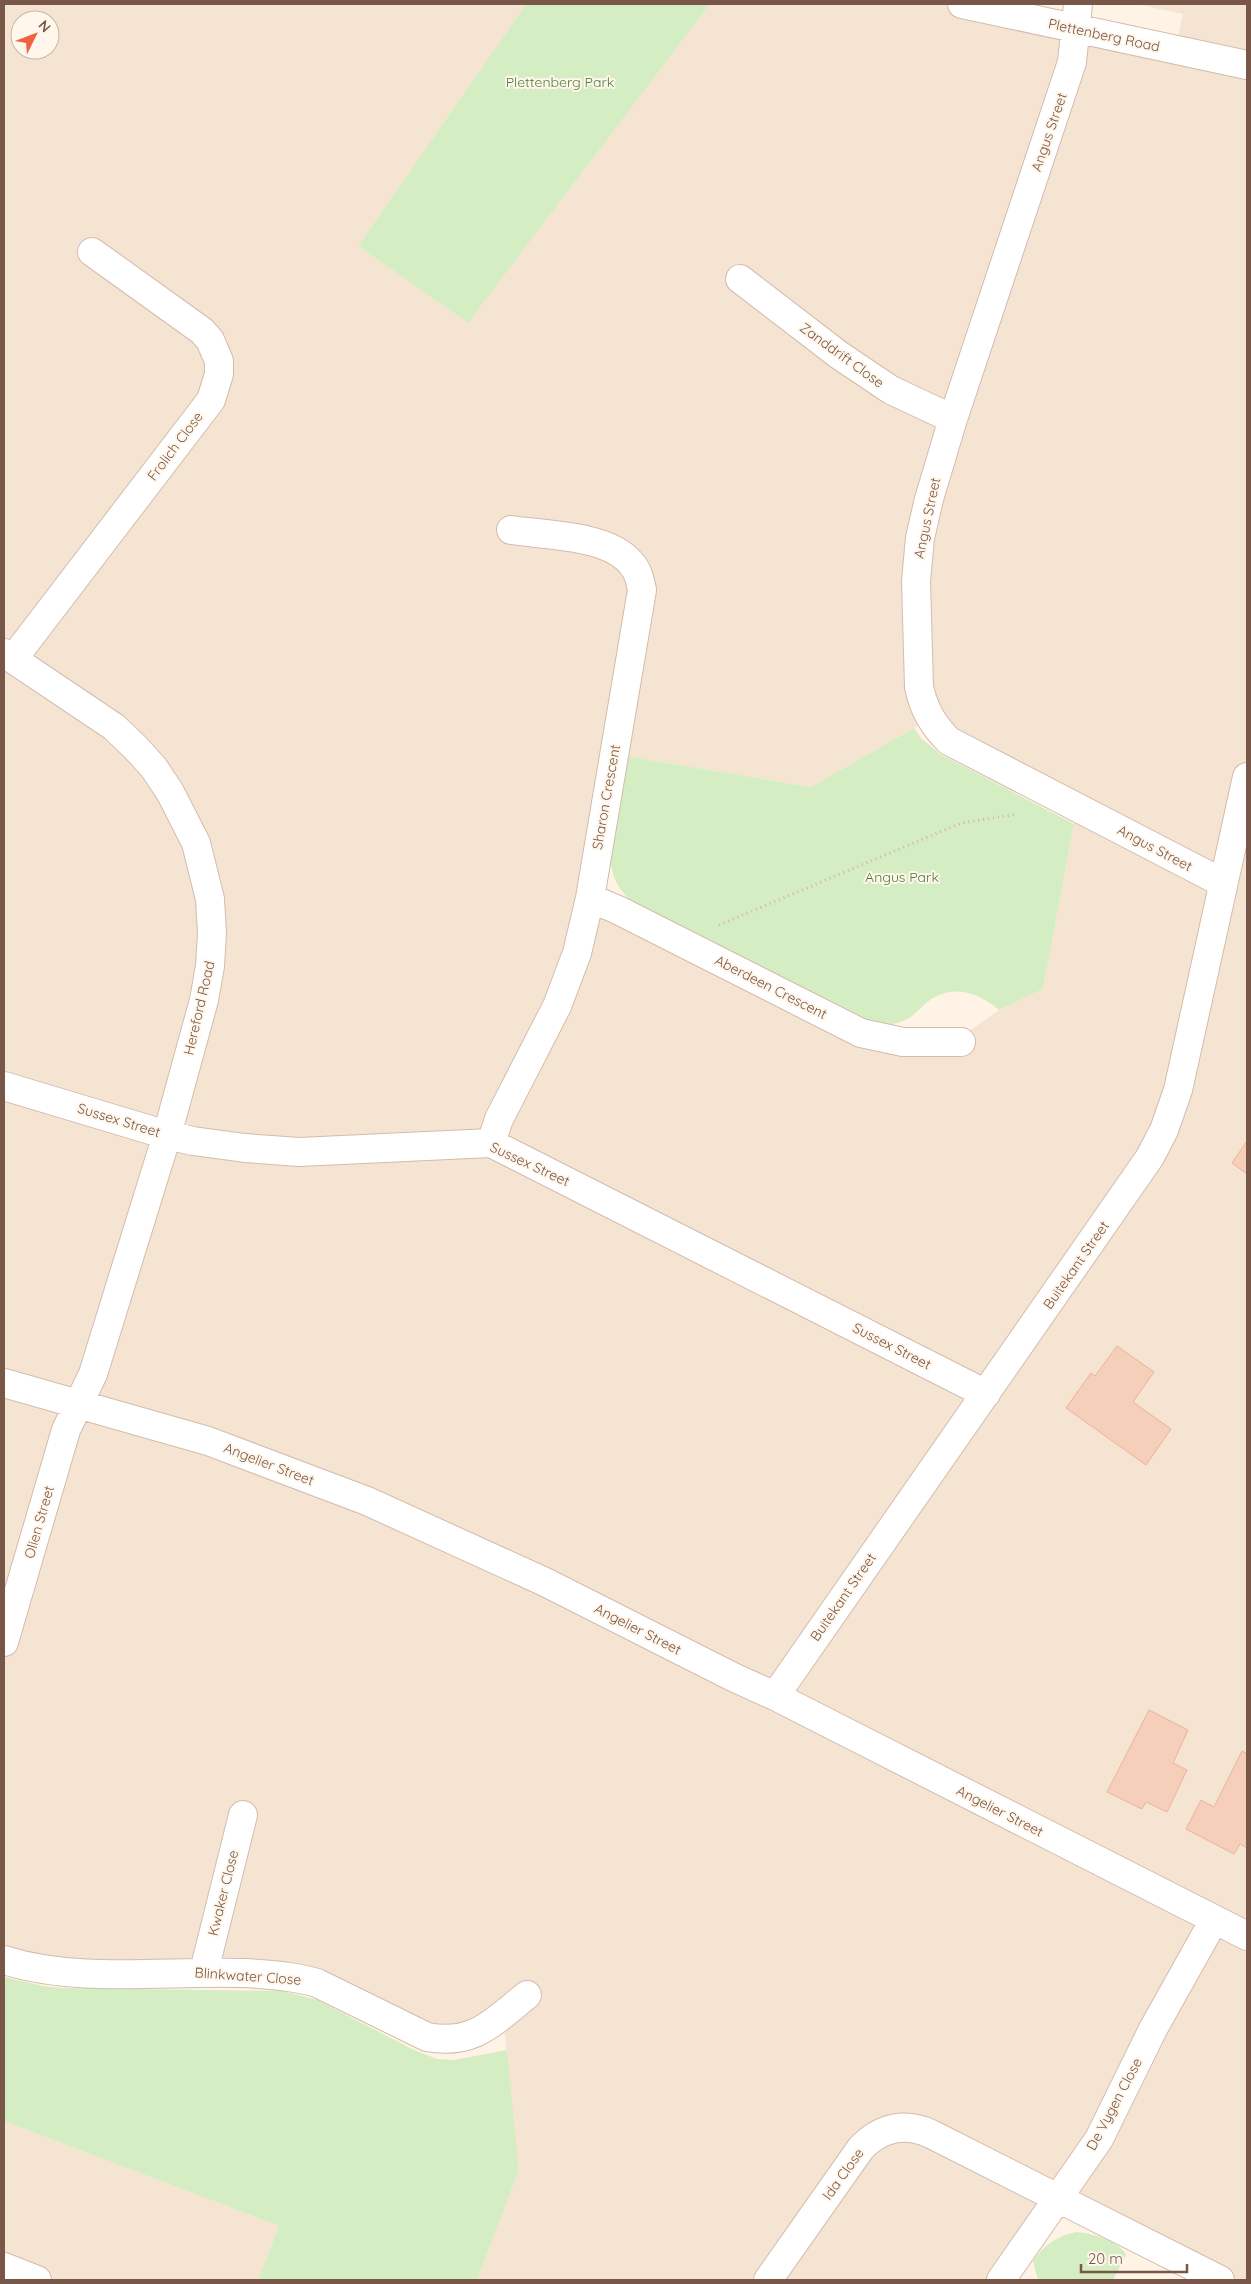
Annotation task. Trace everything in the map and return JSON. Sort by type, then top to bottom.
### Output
[{"type":"street","name":"Plettenberg Road","points":[[962,4],[1077,16],[1247,65]]},
{"type":"street","name":"Angus Street","points":[[1077,16],[1072,62],[953,419],[929,499],[917,559],[916,581],[919,678],[922,704],[930,719],[949,741],[1223,883]]},
{"type":"street","name":"Frolich Close","points":[[8,656],[211,400],[220,374],[215,350],[202,331],[92,252]]},
{"type":"street","name":"Zanddrift Close","points":[[740,279],[839,354],[892,390],[953,419]]},
{"type":"street","name":"Sharon Crescent","points":[[491,1143],[499,1119],[564,988],[577,953],[590,898],[642,590],[638,574],[631,562],[620,552],[591,541],[511,530]]},
{"type":"street","name":"Hereford Road","points":[[8,656],[114,727],[135,747],[170,792],[196,843],[210,899],[212,933],[210,966],[204,1000],[167,1134],[93,1374],[78,1405]]},
{"type":"street","name":"Buitekant Street","points":[[775,1696],[1133,1184],[1164,1130],[1178,1090],[1247,777]]},
{"type":"street","name":"Aberdeen Crescent","points":[[590,898],[861,1033],[903,1042],[961,1042]]},
{"type":"street","name":"Sussex Street","points":[[4,1086],[193,1141],[245,1148],[299,1152],[491,1143],[986,1394]]},
{"type":"street","name":"Angelier Street","points":[[4,1383],[208,1441],[367,1501],[545,1582],[732,1677],[775,1696],[1247,1936]]},
{"type":"street","name":"Olien Street","points":[[4,1642],[66,1430],[78,1405]]},
{"type":"street","name":"Kwaker Close","points":[[204,1972],[243,1815]]},
{"type":"street","name":"De Vygen Close","points":[[1001,2280],[1099,2139],[1153,2029],[1214,1920]]},
{"type":"street","name":"Blinkwater Close","points":[[4,1960],[41,1970],[65,1972],[204,1972],[301,1978],[317,1983],[427,2037],[445,2040],[462,2039],[483,2030],[527,1995]]},
{"type":"street","name":"Ida Close","points":[[768,2280],[861,2148],[879,2133],[890,2129],[918,2128],[1220,2280]]},
{"type":"street","points":[[4,2267],[37,2280]]},
{"type":"path","points":[[679,941],[961,823],[1072,805]]},
{"type":"shaded area","points":[[4,4],[526,4],[358,246],[468,323],[710,4],[953,4],[1175,51],[1183,14],[1136,4],[1247,4],[1247,2280],[1217,2280],[1056,2198],[998,2280],[477,2280],[519,2170],[503,2016],[461,2041],[315,1984],[4,1963]],"holes":[[[928,720],[1079,810],[1074,824],[1043,989],[999,1010],[958,1039],[862,1030],[588,896],[626,756],[811,787]]]},
{"type":"shaded area","points":[[4,2121],[279,2226],[258,2280],[4,2280]]},
{"type":"green space","name":"Plettenberg Park","points":[[526,4],[710,4],[468,323],[358,246]]},
{"type":"green space","name":"Angus Park","points":[[914,728],[921,738],[940,754],[1074,824],[1043,989],[999,1010],[982,998],[972,994],[963,992],[944,993],[934,997],[904,1021],[888,1024],[869,1021],[634,903],[617,883],[612,871],[610,857],[626,756],[811,787]]},
{"type":"green space","points":[[4,1977],[43,1986],[62,1988],[283,1991],[317,2000],[416,2051],[437,2059],[454,2060],[507,2050],[519,2170],[477,2280],[258,2280],[279,2226],[4,2121]]},
{"type":"green space","points":[[1076,2232],[1104,2239],[1123,2250],[1126,2255],[1113,2280],[1038,2280],[1033,2261],[1037,2255],[1057,2239]]},
{"type":"building","points":[[1247,1141],[1247,1174],[1232,1163]]},
{"type":"building","points":[[1117,1346],[1154,1372],[1133,1402],[1171,1429],[1146,1465],[1066,1408],[1091,1373],[1095,1376]]},
{"type":"building","points":[[1149,1710],[1188,1730],[1173,1763],[1187,1770],[1167,1812],[1146,1802],[1142,1809],[1107,1792]]},
{"type":"building","points":[[1242,1751],[1247,1754],[1247,1848],[1240,1844],[1234,1854],[1186,1829],[1201,1800],[1214,1807]]}]
